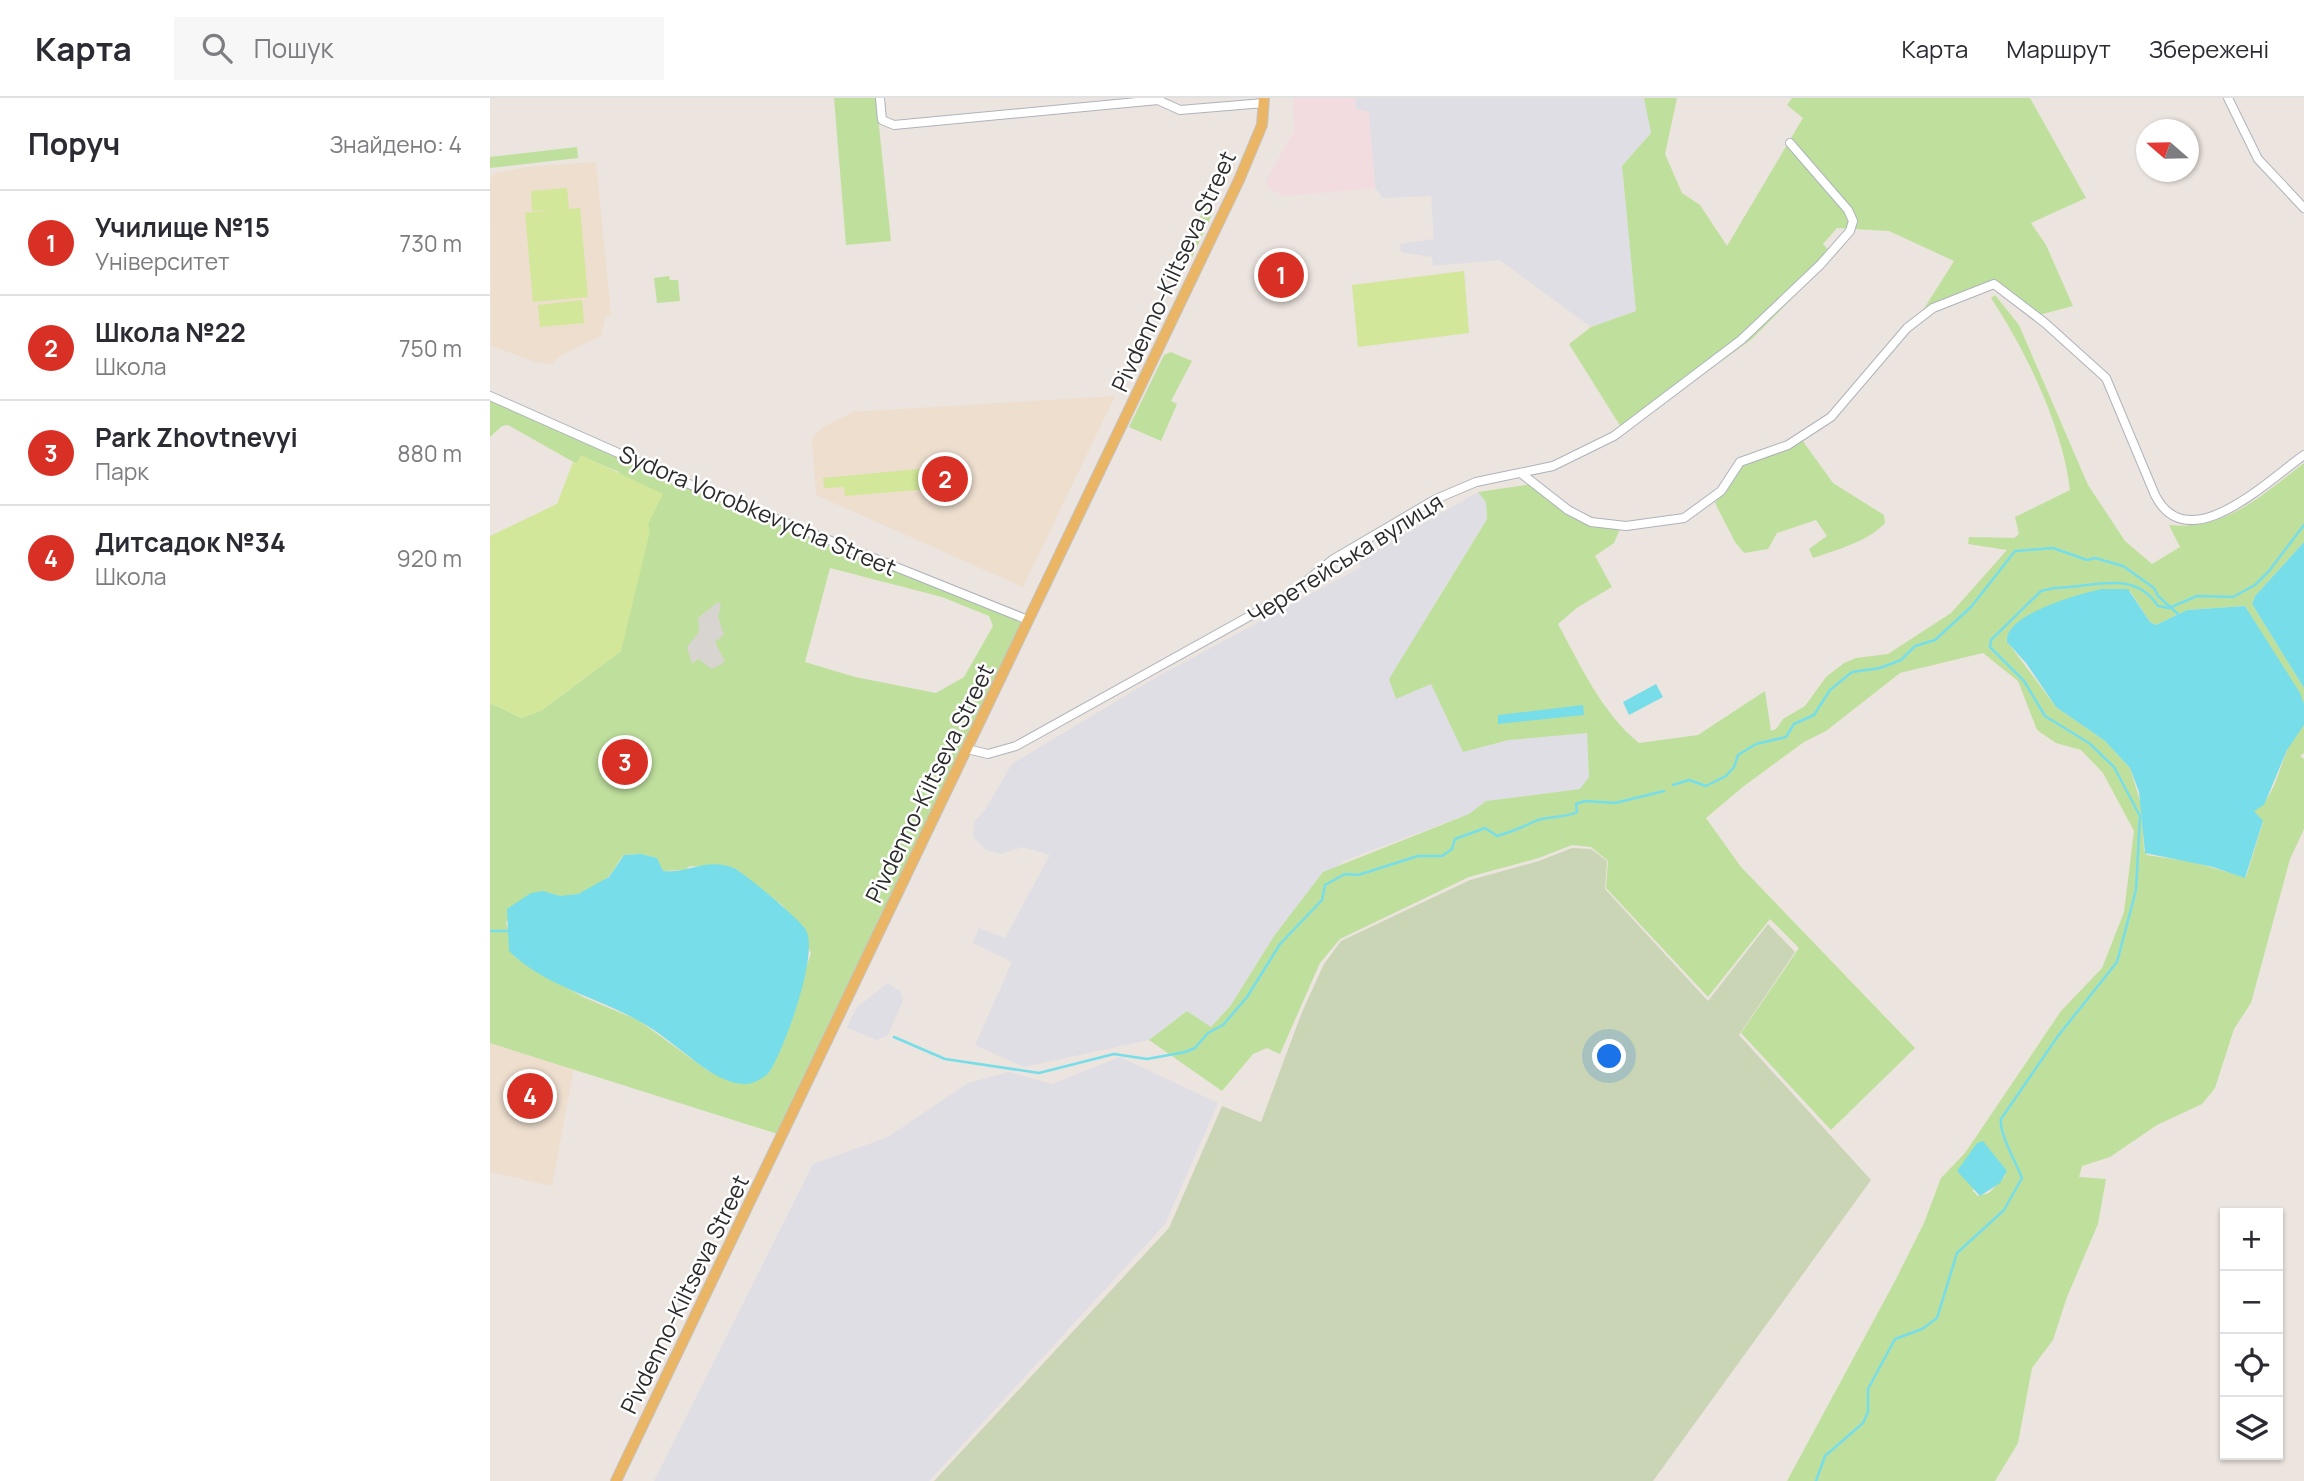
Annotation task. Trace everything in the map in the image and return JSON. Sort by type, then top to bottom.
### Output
[{"type":"main road","name":"Pivdenno-Kiltseva Street","points":[[616,1481],[1239,180],[1262,125],[1264,101]]},
{"type":"street","points":[[880,98],[882,120],[894,125],[1158,100],[1180,110],[1264,101]]},
{"type":"street","points":[[2228,98],[2259,159],[2304,208]]},
{"type":"street","name":"Черетейська вулиця","points":[[967,749],[988,754],[1016,746],[1293,592],[1332,559],[1427,503],[1469,485],[1522,474],[1585,453],[1651,410],[1741,341],[1844,239],[1852,226],[1852,216],[1790,143]]},
{"type":"street","points":[[1522,474],[1568,510],[1591,522],[1626,526],[1684,518],[1721,491],[1740,462],[1788,445],[1832,417],[1907,328],[1933,308],[1994,284],[2045,323],[2106,379],[2155,495],[2164,510],[2174,517],[2191,522],[2214,516],[2304,455]]},
{"type":"street","name":"Sydora Vorobkevycha Street","points":[[490,396],[690,484],[1028,620]]},
{"type":"shaded area","points":[[1293,98],[1355,98],[1356,109],[1369,112],[1375,188],[1285,196],[1269,189],[1266,181],[1294,131]]},
{"type":"shaded area","points":[[1355,98],[1644,98],[1651,133],[1622,166],[1636,311],[1591,327],[1500,260],[1433,266],[1432,257],[1401,252],[1400,244],[1434,239],[1431,196],[1383,198],[1375,188],[1369,112],[1356,109]]},
{"type":"shaded area","points":[[596,162],[611,315],[605,317],[601,336],[561,355],[552,364],[536,362],[491,346],[490,179],[496,173],[528,167]]},
{"type":"shaded area","points":[[1115,396],[1023,587],[816,495],[812,438],[823,427],[853,412]]},
{"type":"shaded area","points":[[1478,492],[1486,502],[1487,518],[1420,628],[1431,683],[1463,752],[1509,740],[1587,733],[1589,777],[1581,789],[1486,801],[1469,814],[1343,861],[1274,936],[1231,1005],[1210,1028],[1187,1011],[1149,1040],[1024,1067],[975,1045],[1012,962],[973,943],[979,928],[1005,938],[1050,855],[1023,847],[1001,854],[986,850],[973,837],[974,822],[985,810],[1012,764],[1155,678],[1361,567],[1358,561]]},
{"type":"shaded area","points":[[718,602],[721,604],[718,617],[724,635],[715,642],[725,662],[712,669],[698,659],[692,664],[687,647],[699,632],[698,618]]},
{"type":"shaded area","points":[[888,983],[901,992],[903,1000],[888,1035],[877,1040],[847,1028],[856,1008]]},
{"type":"shaded area","points":[[490,1043],[574,1067],[552,1186],[490,1172]]},
{"type":"shaded area","points":[[1120,1057],[1218,1103],[1165,1224],[929,1481],[654,1481],[813,1164],[888,1137],[968,1083],[1009,1072],[1052,1084]]},
{"type":"green space","points":[[834,98],[876,98],[891,241],[846,245]]},
{"type":"green space","points":[[1644,98],[1677,98],[1665,154],[1682,193],[1700,205],[1727,246],[1803,118],[1787,105],[1792,98],[2030,98],[2086,198],[2031,223],[2046,245],[2073,306],[2039,315],[1994,285],[1961,293],[1915,323],[1954,261],[1889,231],[1837,228],[1823,244],[1834,256],[1752,339],[1624,432],[1569,344],[1591,327],[1636,311],[1622,166],[1651,133]]},
{"type":"green space","points":[[577,147],[578,158],[490,168],[490,157]]},
{"type":"green space","points":[[567,188],[569,209],[580,208],[588,297],[533,302],[525,213],[552,210],[532,211],[531,191]]},
{"type":"green space","points":[[1205,207],[1211,207],[1213,212],[1190,262],[1185,264],[1182,255]]},
{"type":"green space","points":[[1464,271],[1469,333],[1358,347],[1352,285]]},
{"type":"green space","points":[[669,276],[670,280],[678,280],[680,301],[657,303],[654,278]]},
{"type":"green space","points":[[1995,295],[2019,325],[2088,485],[2125,541],[2152,564],[2180,547],[2169,525],[2208,522],[2225,516],[2258,498],[2304,463],[2304,542],[2255,596],[2252,604],[2304,688],[2304,704],[2245,606],[2187,610],[2156,625],[2150,622],[2130,591],[2094,592],[2063,602],[2006,640],[2056,707],[2105,741],[2130,768],[2141,804],[2144,850],[2147,855],[2192,862],[2246,877],[2263,822],[2253,811],[2271,792],[2288,748],[2304,725],[2304,753],[2300,756],[2304,759],[2304,829],[2290,859],[2251,1003],[2234,1029],[2215,1088],[2202,1104],[2157,1125],[2110,1157],[2082,1166],[2079,1177],[2106,1179],[2098,1224],[2067,1297],[2053,1340],[2032,1368],[2018,1443],[1995,1481],[1787,1481],[1895,1281],[1924,1223],[1941,1178],[1965,1153],[2061,1011],[2102,968],[2124,912],[2134,831],[2103,773],[2081,750],[2056,743],[2037,730],[2018,681],[1983,653],[1900,673],[1826,731],[1804,742],[1744,786],[1706,818],[1741,867],[1915,1048],[1831,1130],[1741,1033],[1799,948],[1770,919],[1708,997],[1606,888],[1608,861],[1591,847],[1572,845],[1539,858],[1469,877],[1340,939],[1320,963],[1280,1054],[1267,1048],[1253,1054],[1222,1091],[1149,1040],[1187,1011],[1211,1027],[1231,1005],[1274,936],[1323,872],[1469,814],[1486,801],[1580,789],[1589,777],[1587,733],[1509,740],[1463,752],[1431,684],[1396,699],[1389,679],[1487,519],[1486,502],[1478,492],[1532,484],[1577,516],[1622,524],[1614,543],[1595,556],[1612,587],[1578,607],[1558,624],[1603,703],[1639,743],[1698,735],[1765,691],[1771,731],[1776,729],[1783,719],[1805,706],[1826,677],[1844,663],[1856,658],[1888,654],[1951,613],[2007,550],[1968,544],[1969,537],[2014,538],[2019,534],[2015,517],[2070,490],[2059,441],[2041,390],[2017,341],[1991,298]],"holes":[[[2006,1175],[1989,1193],[1978,1196],[1972,1190]]]},
{"type":"green space","points":[[582,300],[584,323],[540,327],[538,305]]},
{"type":"green space","points":[[1171,352],[1192,361],[1171,401],[1177,404],[1161,441],[1129,427],[1164,355]]},
{"type":"green space","points":[[490,396],[680,480],[1028,621],[781,1135],[490,1043],[490,703],[522,718],[542,710],[621,651],[619,472],[581,456],[577,464],[508,425],[502,426],[490,437]],"holes":[[[830,568],[942,597],[989,616],[993,626],[964,677],[936,693],[855,677],[805,662]],[[641,854],[657,858],[662,871],[685,870],[690,866],[736,869],[783,906],[811,953],[779,1050],[732,1081],[707,1070],[638,1020],[583,997],[515,957],[506,922],[543,891],[568,896],[593,888],[612,873],[624,855]]]},
{"type":"green space","points":[[1802,440],[1833,483],[1884,515],[1885,523],[1861,540],[1813,558],[1809,549],[1827,536],[1816,520],[1777,533],[1768,549],[1744,553],[1735,542],[1715,503],[1741,467],[1759,456]]},
{"type":"green space","points":[[581,455],[663,494],[648,524],[650,531],[621,651],[542,710],[522,718],[490,703],[490,536],[557,504],[573,462],[577,463]]},
{"type":"green space","points":[[928,468],[930,489],[845,496],[844,487],[824,488],[823,478]]},
{"type":"green space","points":[[1572,848],[1591,849],[1607,861],[1605,889],[1708,1001],[1768,924],[1795,952],[1739,1035],[1871,1180],[1653,1481],[934,1481],[1169,1228],[1222,1106],[1261,1122],[1302,1012],[1324,964],[1341,941],[1470,880],[1539,861]]},
{"type":"water","points":[[2304,542],[2304,688],[2252,604],[2255,596]]},
{"type":"water","points":[[2101,589],[2128,589],[2150,622],[2156,625],[2187,610],[2245,606],[2300,693],[2304,704],[2304,725],[2287,750],[2264,805],[2254,811],[2263,821],[2245,878],[2213,867],[2145,853],[2139,792],[2130,768],[2105,741],[2056,707],[2026,663],[2007,642],[2009,632],[2029,615],[2044,607]]},
{"type":"water","points":[[1656,684],[1663,697],[1629,715],[1623,702]]},
{"type":"water","points":[[1583,705],[1584,715],[1498,724],[1498,715]]},
{"type":"water","points":[[641,854],[657,858],[663,871],[714,864],[734,868],[772,897],[806,930],[809,942],[808,959],[798,1001],[776,1059],[768,1073],[757,1081],[748,1084],[721,1078],[645,1024],[554,982],[509,951],[507,909],[531,893],[543,891],[560,896],[578,894],[609,877],[624,855]]},
{"type":"water","points":[[1983,1141],[2007,1171],[2000,1183],[1980,1196],[1957,1171],[1977,1143]]},
{"type":"waterway","points":[[1816,1481],[1825,1456],[1863,1423],[1868,1412],[1868,1389],[1895,1339],[1922,1329],[1937,1318],[1957,1253],[2004,1210],[2022,1178],[2005,1140],[2001,1119],[2058,1036],[2117,962],[2136,890],[2140,816],[2114,767],[2089,743],[2045,716],[2024,681],[1990,647],[1991,640],[2041,591],[2054,588],[2124,584],[2137,587],[2148,594],[2158,606],[2169,608],[2197,596],[2233,597],[2255,585],[2269,571],[2304,525]]},
{"type":"waterway","points":[[1673,785],[1689,780],[1706,786],[1726,776],[1734,767],[1738,755],[1756,744],[1786,737],[1794,724],[1814,715],[1830,690],[1852,672],[1880,668],[1901,660],[1915,646],[1935,640],[1971,607],[2015,551],[2053,548],[2087,560],[2095,558],[2123,566],[2154,588],[2158,596],[2178,614]]},
{"type":"waterway","points":[[894,1037],[945,1059],[1039,1073],[1114,1054],[1147,1059],[1185,1052],[1195,1048],[1208,1033],[1223,1025],[1247,997],[1280,944],[1322,900],[1325,885],[1345,874],[1358,875],[1418,856],[1442,856],[1452,849],[1455,839],[1485,828],[1497,836],[1538,820],[1572,814],[1577,812],[1576,804],[1585,801],[1615,803],[1664,791]]},
{"type":"waterway","points":[[490,931],[508,931]]},
{"type":"place","name":"Училище №15","points":[[1281,275]]},
{"type":"place","name":"Школа №22","points":[[945,479]]},
{"type":"place","name":"Park Zhovtnevyi","points":[[625,762]]},
{"type":"place","name":"Дитсадок №34","points":[[530,1096]]}]
